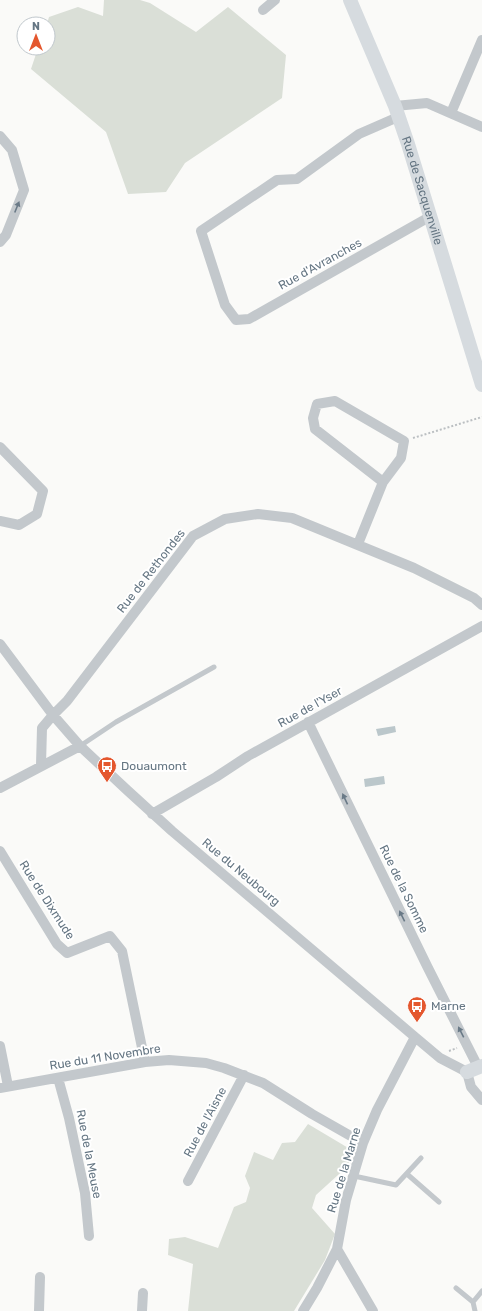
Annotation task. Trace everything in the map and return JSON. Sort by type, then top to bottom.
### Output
[{"type":"street","points":[[263,10],[275,0]]},
{"type":"street","name":"Rue de Sacquenville","points":[[350,0],[396,111],[431,216],[482,385]]},
{"type":"street","points":[[451,113],[482,40]]},
{"type":"street","points":[[396,111],[426,103],[482,127]]},
{"type":"street","name":"Rue d'Avranches","points":[[396,111],[359,134],[297,179],[277,180],[201,232],[225,305],[236,320],[249,319],[431,216]]},
{"type":"street","points":[[0,136],[12,150],[24,190],[6,235],[0,242]]},
{"type":"street","points":[[358,544],[383,482],[401,458],[404,440],[334,401],[317,404],[313,418],[315,429],[383,482]]},
{"type":"street","points":[[0,447],[43,490],[37,514],[19,525],[0,521]]},
{"type":"street","name":"Rue de Rethondes","points":[[41,765],[42,728],[67,701],[192,536],[224,519],[258,514],[292,518],[414,568],[474,598],[482,605]]},
{"type":"street","name":"Rue de l'Yser","points":[[152,814],[248,756],[482,626]]},
{"type":"street","name":"Rue du Neubourg","points":[[0,644],[53,715],[80,746],[152,814],[440,1058],[476,1068]]},
{"type":"street","name":"Rue de la Somme","points":[[308,722],[426,966],[467,1045],[476,1068]]},
{"type":"street","points":[[0,788],[41,765],[80,746]]},
{"type":"street","name":"Rue de Dixmude","points":[[0,851],[57,944],[67,953],[110,936],[122,951],[144,1062]]},
{"type":"street","name":"Rue de la Marne","points":[[303,1311],[317,1288],[337,1249],[346,1200],[364,1143],[377,1110],[415,1038]]},
{"type":"street","points":[[0,1046],[4,1087]]},
{"type":"street","name":"Rue du 11 Novembre","points":[[4,1087],[144,1062],[169,1060],[206,1063],[244,1075],[262,1083],[312,1114],[364,1143]]},
{"type":"street","points":[[476,1068],[472,1086],[482,1100]]},
{"type":"street","name":"Rue de l'Aisne","points":[[188,1181],[244,1075]]},
{"type":"street","name":"Rue de la Meuse","points":[[58,1078],[69,1118],[84,1193],[89,1236]]},
{"type":"street","points":[[337,1249],[373,1311]]},
{"type":"street","points":[[39,1311],[40,1277]]},
{"type":"street","points":[[142,1311],[143,1293]]},
{"type":"lane","points":[[80,746],[116,722],[214,667]]},
{"type":"lane","points":[[354,1176],[396,1185],[421,1158]]},
{"type":"lane","points":[[407,1174],[439,1202]]},
{"type":"lane","points":[[456,1288],[473,1302],[475,1311]]},
{"type":"lane","points":[[473,1302],[482,1291]]},
{"type":"path","points":[[404,440],[482,417]]},
{"type":"path","points":[[440,1058],[450,1050],[467,1045]]},
{"type":"shaded area","points":[[104,0],[140,0],[150,3],[196,32],[228,7],[286,55],[282,98],[185,163],[166,192],[128,194],[106,132],[31,69],[35,56],[56,56],[56,16],[52,16],[78,7],[103,16]]},
{"type":"shaded area","points":[[395,726],[396,732],[378,736],[376,729]]},
{"type":"shaded area","points":[[384,776],[385,784],[365,787],[364,779]]},
{"type":"shaded area","points":[[308,1124],[350,1149],[349,1165],[316,1195],[312,1208],[335,1234],[325,1260],[294,1311],[188,1311],[193,1264],[168,1255],[169,1239],[185,1237],[218,1248],[234,1207],[246,1202],[250,1188],[245,1176],[254,1152],[273,1160],[282,1143],[295,1142]]},
{"type":"place","name":"Douaumont","points":[[107,783]]},
{"type":"place","name":"Marne","points":[[417,1023]]}]
